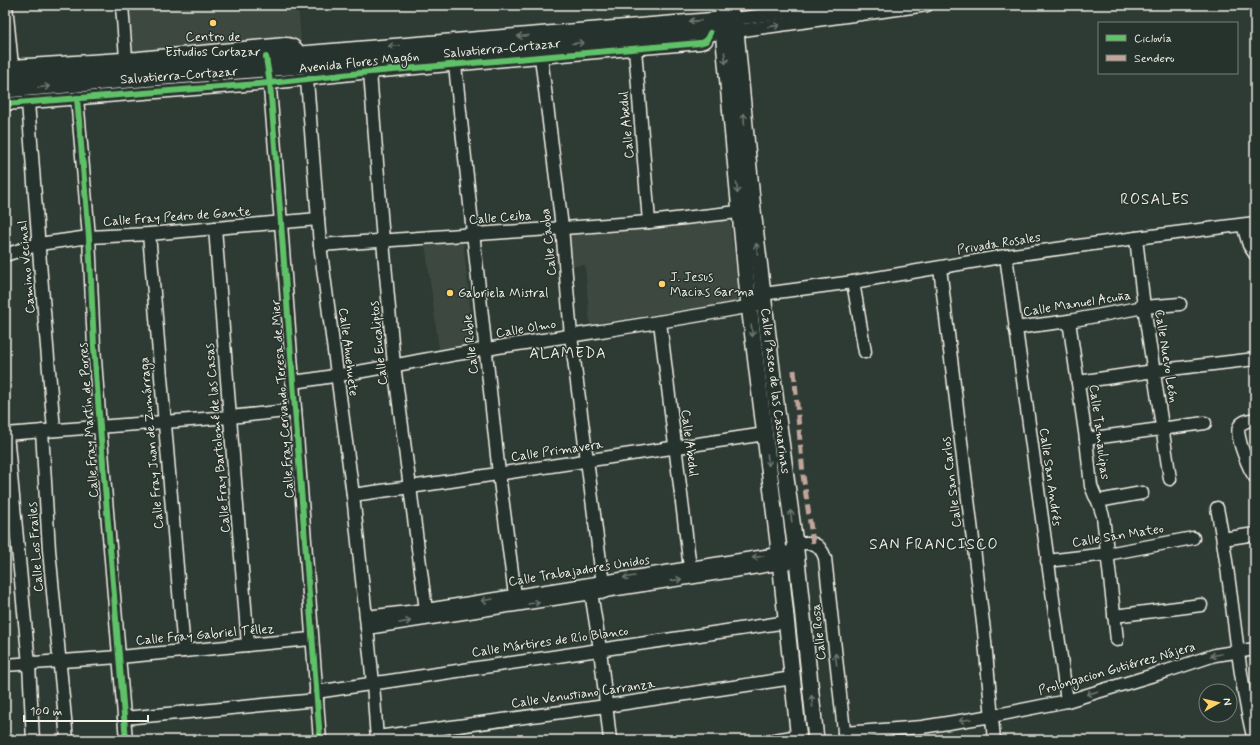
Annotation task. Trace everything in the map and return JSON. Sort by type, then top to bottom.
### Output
[{"type":"main road","name":"Salvatierra-Cortazar","points":[[9,78],[268,70],[725,21]]},
{"type":"main road","name":"Calle Paseo de las Casuarinas","points":[[725,21],[756,300],[765,434],[799,738]]},
{"type":"main road","name":"Salvatierra-Cortazar","points":[[9,78],[139,62],[268,70]]},
{"type":"main road","name":"Calle Paseo de las Casuarinas","points":[[756,300],[800,548],[816,740]]},
{"type":"street","points":[[6,5],[9,78],[126,58],[139,62],[285,44],[294,46],[296,67]]},
{"type":"street","points":[[122,5],[126,58]]},
{"type":"street","points":[[725,21],[845,5]]},
{"type":"street","points":[[725,21],[927,5]]},
{"type":"street","name":"Avenida Flores Magón","points":[[5,104],[77,98],[296,67],[370,72],[635,50],[700,43],[706,41],[725,21]]},
{"type":"street","name":"Calle Abedul","points":[[635,50],[649,222]]},
{"type":"street","name":"Calle Caoba","points":[[541,57],[562,227],[571,336],[603,587]]},
{"type":"street","name":"Calle Roble","points":[[455,65],[499,474],[515,595]]},
{"type":"street","name":"Calle Ahuehuete","points":[[296,67],[318,219],[336,376],[353,495],[373,683],[377,738]]},
{"type":"street","name":"Calle Fray Cervando Teresa de Mier","points":[[268,70],[320,740]]},
{"type":"street","name":"Calle Eucaliptos","points":[[370,72],[394,365],[426,610]]},
{"type":"street","name":"Calle Fray Martín de Porres","points":[[77,98],[89,237],[94,346],[100,427],[126,740]]},
{"type":"street","name":"Camino Vecinal","points":[[28,102],[54,430]]},
{"type":"street","name":"Calle Ceiba","points":[[320,245],[649,222],[746,211]]},
{"type":"street","name":"Calle Fray Pedro de Gante","points":[[5,255],[39,244],[89,237],[149,234],[318,219]]},
{"type":"street","points":[[1249,224],[1249,245],[1255,254]]},
{"type":"street","name":"Privada Rosales","points":[[756,300],[1006,256],[1249,224]]},
{"type":"street","name":"Calle Fray Bartolomé de las Casas","points":[[215,228],[248,645]]},
{"type":"street","name":"Calle Fray Juan de Zumárraga","points":[[149,234],[184,651]]},
{"type":"street","name":"Calle Nuevo León","points":[[1136,238],[1144,307],[1170,479]]},
{"type":"street","name":"Calle San Andrés","points":[[1006,256],[1067,701]]},
{"type":"street","name":"Calle San Carlos","points":[[940,268],[983,623],[994,740]]},
{"type":"street","points":[[853,282],[865,352]]},
{"type":"street","name":"Calle Olmo","points":[[292,382],[336,376],[486,349],[660,322],[756,300]]},
{"type":"street","name":"Calle Manuel Acuña","points":[[1015,328],[1069,321],[1144,307],[1180,304]]},
{"type":"street","name":"Calle Tamaulipas","points":[[1069,321],[1086,439],[1091,486],[1103,516],[1117,640]]},
{"type":"street","name":"Calle Abedul","points":[[660,322],[690,568]]},
{"type":"street","points":[[1078,382],[1255,359]]},
{"type":"street","points":[[33,740],[29,664],[6,434],[230,417],[295,410]]},
{"type":"street","points":[[1255,419],[1243,422],[1238,428],[1238,435],[1250,468],[1255,477]]},
{"type":"street","points":[[1086,439],[1163,430],[1205,423]]},
{"type":"street","name":"Calle Los Frailes","points":[[42,431],[49,550],[67,740]]},
{"type":"street","name":"Calle Primavera","points":[[353,495],[765,434]]},
{"type":"street","points":[[1098,501],[1142,494]]},
{"type":"street","points":[[1217,508],[1223,539],[1237,651],[1251,708],[1254,740]]},
{"type":"street","points":[[1223,539],[1255,534]]},
{"type":"street","name":"Calle San Mateo","points":[[1047,561],[1107,554],[1193,538]]},
{"type":"street","name":"Calle Rosa","points":[[800,548],[817,545],[821,548],[825,558],[844,737]]},
{"type":"street","name":"Calle Trabajadores Unidos","points":[[366,622],[515,595],[603,587],[780,559],[800,548]]},
{"type":"street","name":"Calle Trabajadores Unidos","points":[[603,587],[690,568],[780,559]]},
{"type":"street","points":[[591,588],[600,649],[610,740]]},
{"type":"street","name":"Calle Trabajadores Unidos","points":[[366,622],[591,588]]},
{"type":"street","points":[[1114,616],[1201,605]]},
{"type":"street","name":"Calle Mártires de Río Blanco","points":[[124,718],[317,696],[373,683],[787,622]]},
{"type":"street","name":"Calle Fray Gabriel Téllez","points":[[5,665],[119,657],[311,639]]},
{"type":"street","name":"Prolongacion Gutiérrez Nájera","points":[[844,737],[992,716],[1067,701],[1167,671],[1203,658],[1255,649]]},
{"type":"street","name":"Calle Venustiano Carranza","points":[[377,738],[792,678]]},
{"type":"street","points":[[774,740],[799,738]]},
{"type":"shaded area","name":"Centro de Estudios Cortazar","points":[[125,5],[298,5],[301,40],[131,53]]},
{"type":"shaded area","name":"J. Jesus Macias Garma","points":[[730,220],[739,302],[590,324],[585,265],[571,266],[567,233]]},
{"type":"shaded area","name":"Gabriela Mistral","points":[[463,241],[474,343],[439,349],[425,243]]},
{"type":"marked path","points":[[794,370],[803,475],[813,543]]},
{"type":"cycle path","points":[[5,104],[270,83],[370,72],[700,43],[706,41],[710,33]]},
{"type":"cycle path","points":[[266,57],[270,83],[320,740]]},
{"type":"cycle path","points":[[77,98],[89,237],[94,346],[100,427],[126,740]]},
{"type":"place","name":"Centro de Estudios Cortazar","points":[[213,23]]},
{"type":"place","name":"J. Jesus Macias Garma","points":[[662,284]]},
{"type":"place","name":"Gabriela Mistral","points":[[450,293]]},
{"type":"district","name":"ROSALES","points":[[1155,200]]},
{"type":"district","name":"ALAMEDA","points":[[568,354]]},
{"type":"district","name":"SAN FRANCISCO","points":[[934,545]]}]
